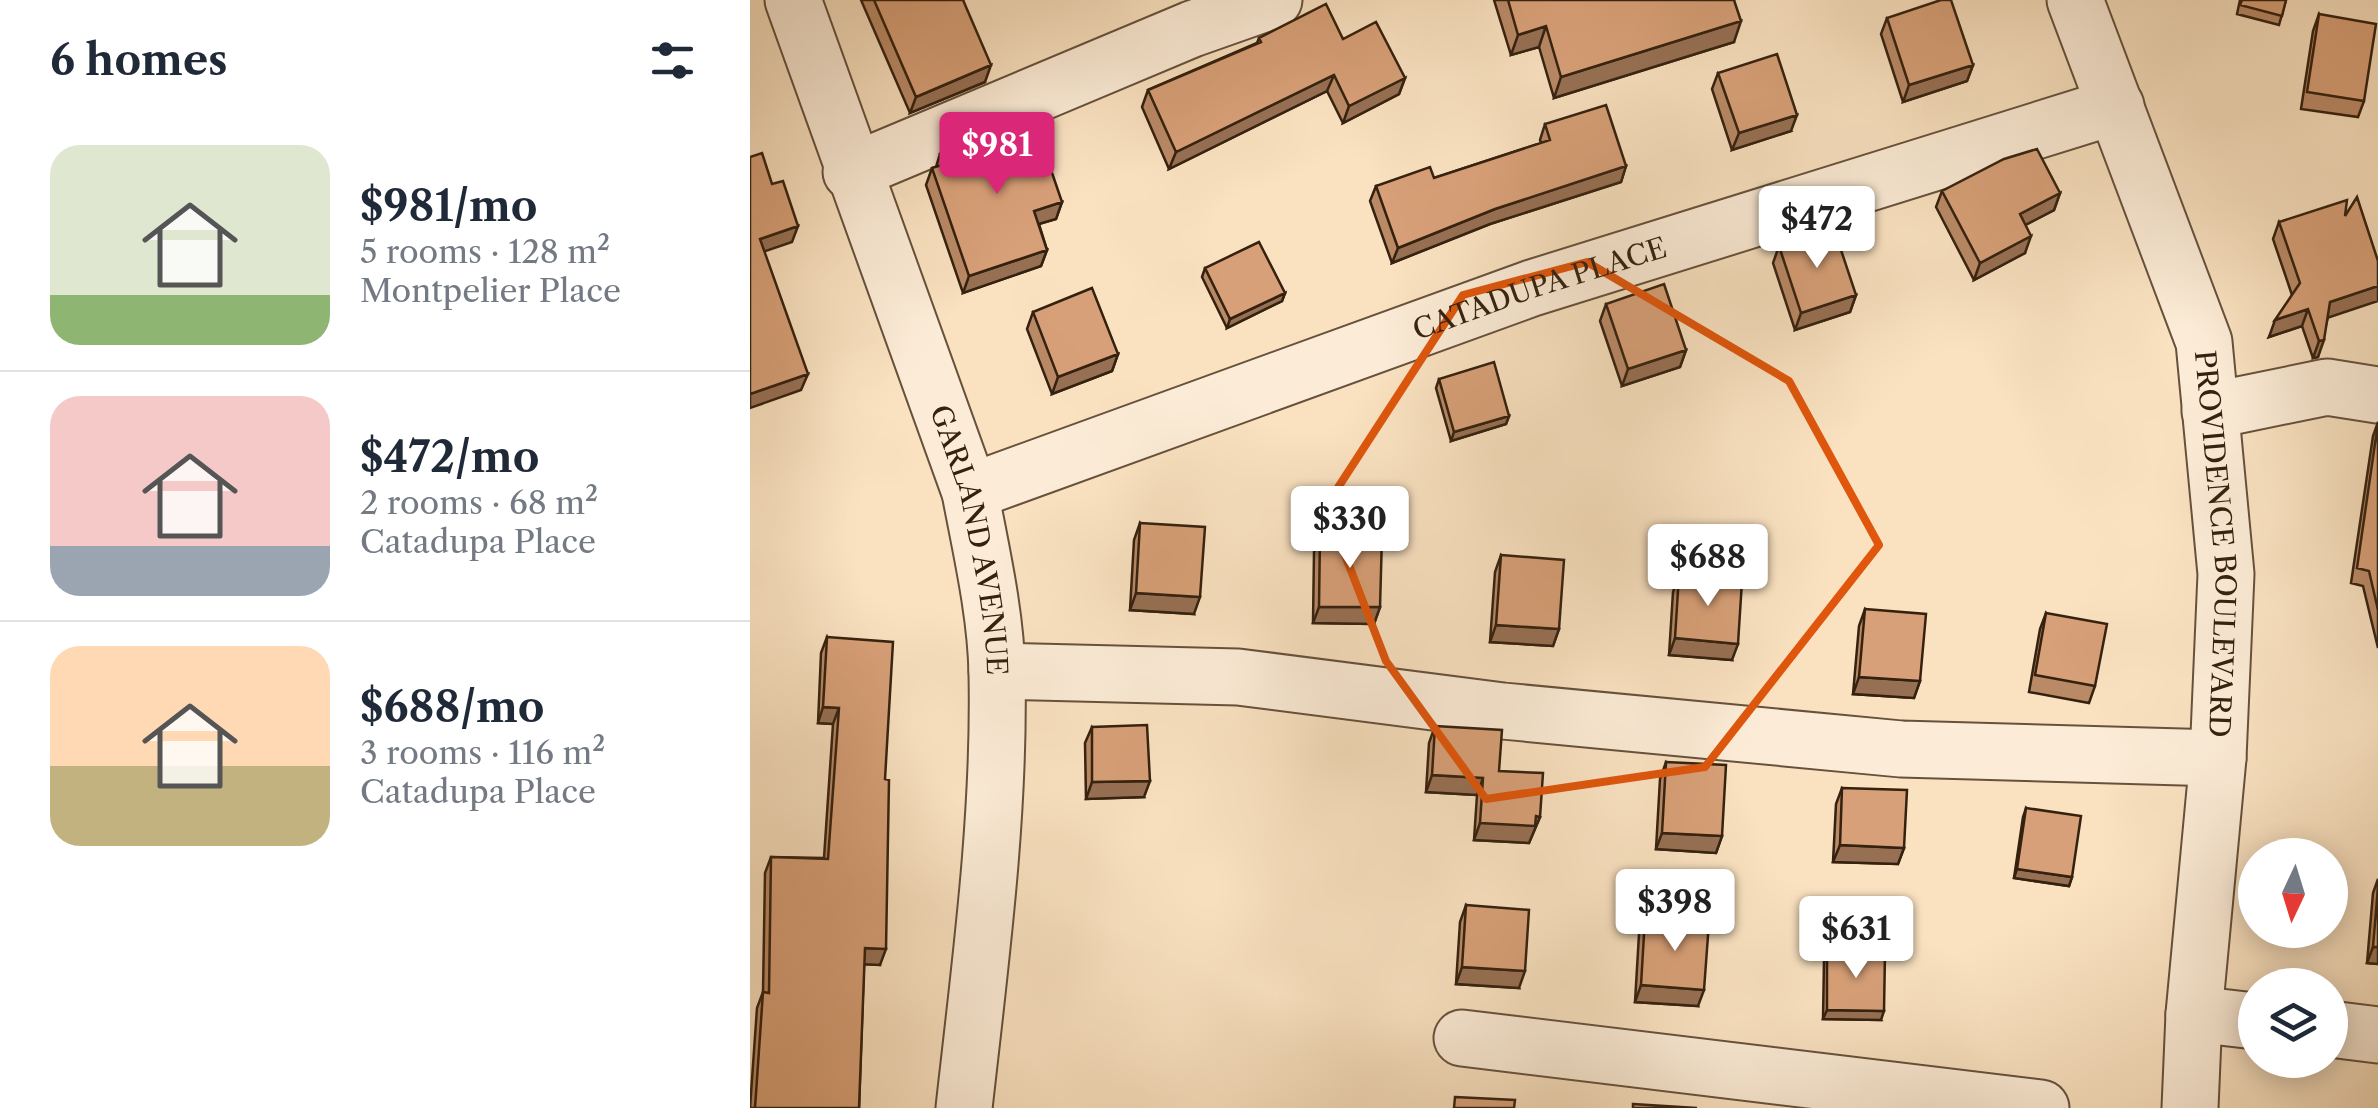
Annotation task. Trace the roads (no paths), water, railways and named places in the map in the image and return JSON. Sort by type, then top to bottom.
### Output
[{"type":"street","name":"GARLAND AVENUE","points":[[793,0],[970,492],[998,671],[990,827],[964,1108]]},
{"type":"street","points":[[852,172],[1192,29],[1274,0]]},
{"type":"street","name":"PROVIDENCE BOULEVARD","points":[[2076,0],[2204,342],[2226,574],[2218,758],[2194,1014],[2190,1108]]},
{"type":"street","name":"CATADUPA PLACE","points":[[970,492],[1532,288],[2116,106]]},
{"type":"street","points":[[2210,412],[2327,387],[2378,395]]},
{"type":"street","points":[[998,671],[1238,676],[1503,712],[1901,749],[2218,758]]},
{"type":"street","points":[[2194,1014],[2238,1019]]},
{"type":"street","points":[[2348,1032],[2378,1035]]},
{"type":"street","points":[[1462,1038],[2041,1108]]}]
